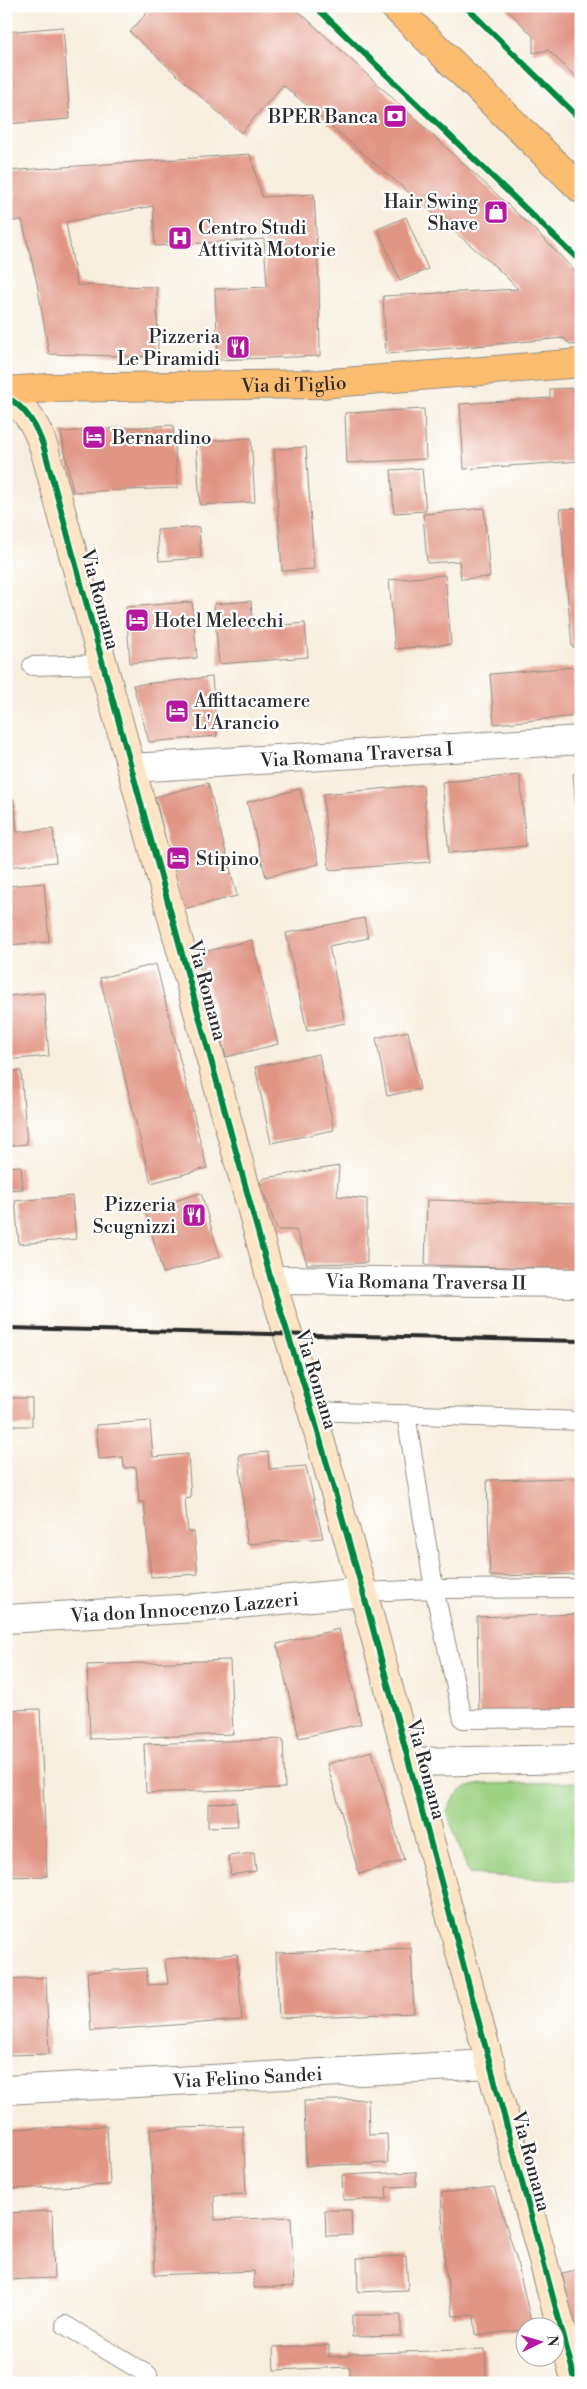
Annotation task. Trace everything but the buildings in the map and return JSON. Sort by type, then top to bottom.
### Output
[{"type":"main road","points":[[394,6],[577,178]]},
{"type":"main road","name":"Via di Tiglio","points":[[6,391],[49,388],[319,384],[581,363]]},
{"type":"main road","name":"Via Romana","points":[[6,397],[25,412],[39,433],[271,1280],[312,1411],[363,1592],[576,2383]]},
{"type":"street","name":"Via Romana Traversa I","points":[[132,768],[581,740]]},
{"type":"street","name":"Via Romana Traversa II","points":[[271,1280],[581,1283]]},
{"type":"street","name":"Via don Innocenzo Lazzeri","points":[[6,1619],[197,1608],[363,1592]]},
{"type":"street","points":[[409,1762],[581,1759]]},
{"type":"street","name":"Via Felino Sandei","points":[[6,2090],[491,2064]]},
{"type":"lane","points":[[32,666],[103,664]]},
{"type":"lane","points":[[312,1411],[581,1421]]},
{"type":"lane","points":[[406,1414],[434,1589],[463,1720],[581,1718]]},
{"type":"lane","points":[[363,1592],[434,1589],[581,1588]]},
{"type":"lane","points":[[65,2325],[148,2375],[148,2383]]},
{"type":"green space","points":[[581,1782],[581,1882],[469,1874],[447,1812],[453,1800],[460,1792],[469,1787],[482,1784]]},
{"type":"railway","points":[[6,1328],[581,1341]]},
{"type":"cycle path","points":[[315,6],[581,262]]},
{"type":"cycle path","points":[[465,6],[581,120]]},
{"type":"cycle path","points":[[6,397],[25,412],[38,433],[44,448],[271,1280],[312,1411],[363,1592],[576,2383]]},
{"type":"place","name":"BPER Banca","points":[[395,116]]},
{"type":"place","name":"Hair Swing Shave","points":[[496,212]]},
{"type":"place","name":"Centro Studi Attività Motorie","points":[[180,238]]},
{"type":"place","name":"Pizzeria Le Piramidi","points":[[238,347]]},
{"type":"place","name":"Bernardino","points":[[94,437]]},
{"type":"place","name":"Hotel Melecchi","points":[[137,620]]},
{"type":"place","name":"Affittacamere L'Arancio","points":[[177,711]]},
{"type":"place","name":"Stipino","points":[[178,858]]},
{"type":"place","name":"Pizzeria Scugnizzi","points":[[194,1215]]}]
